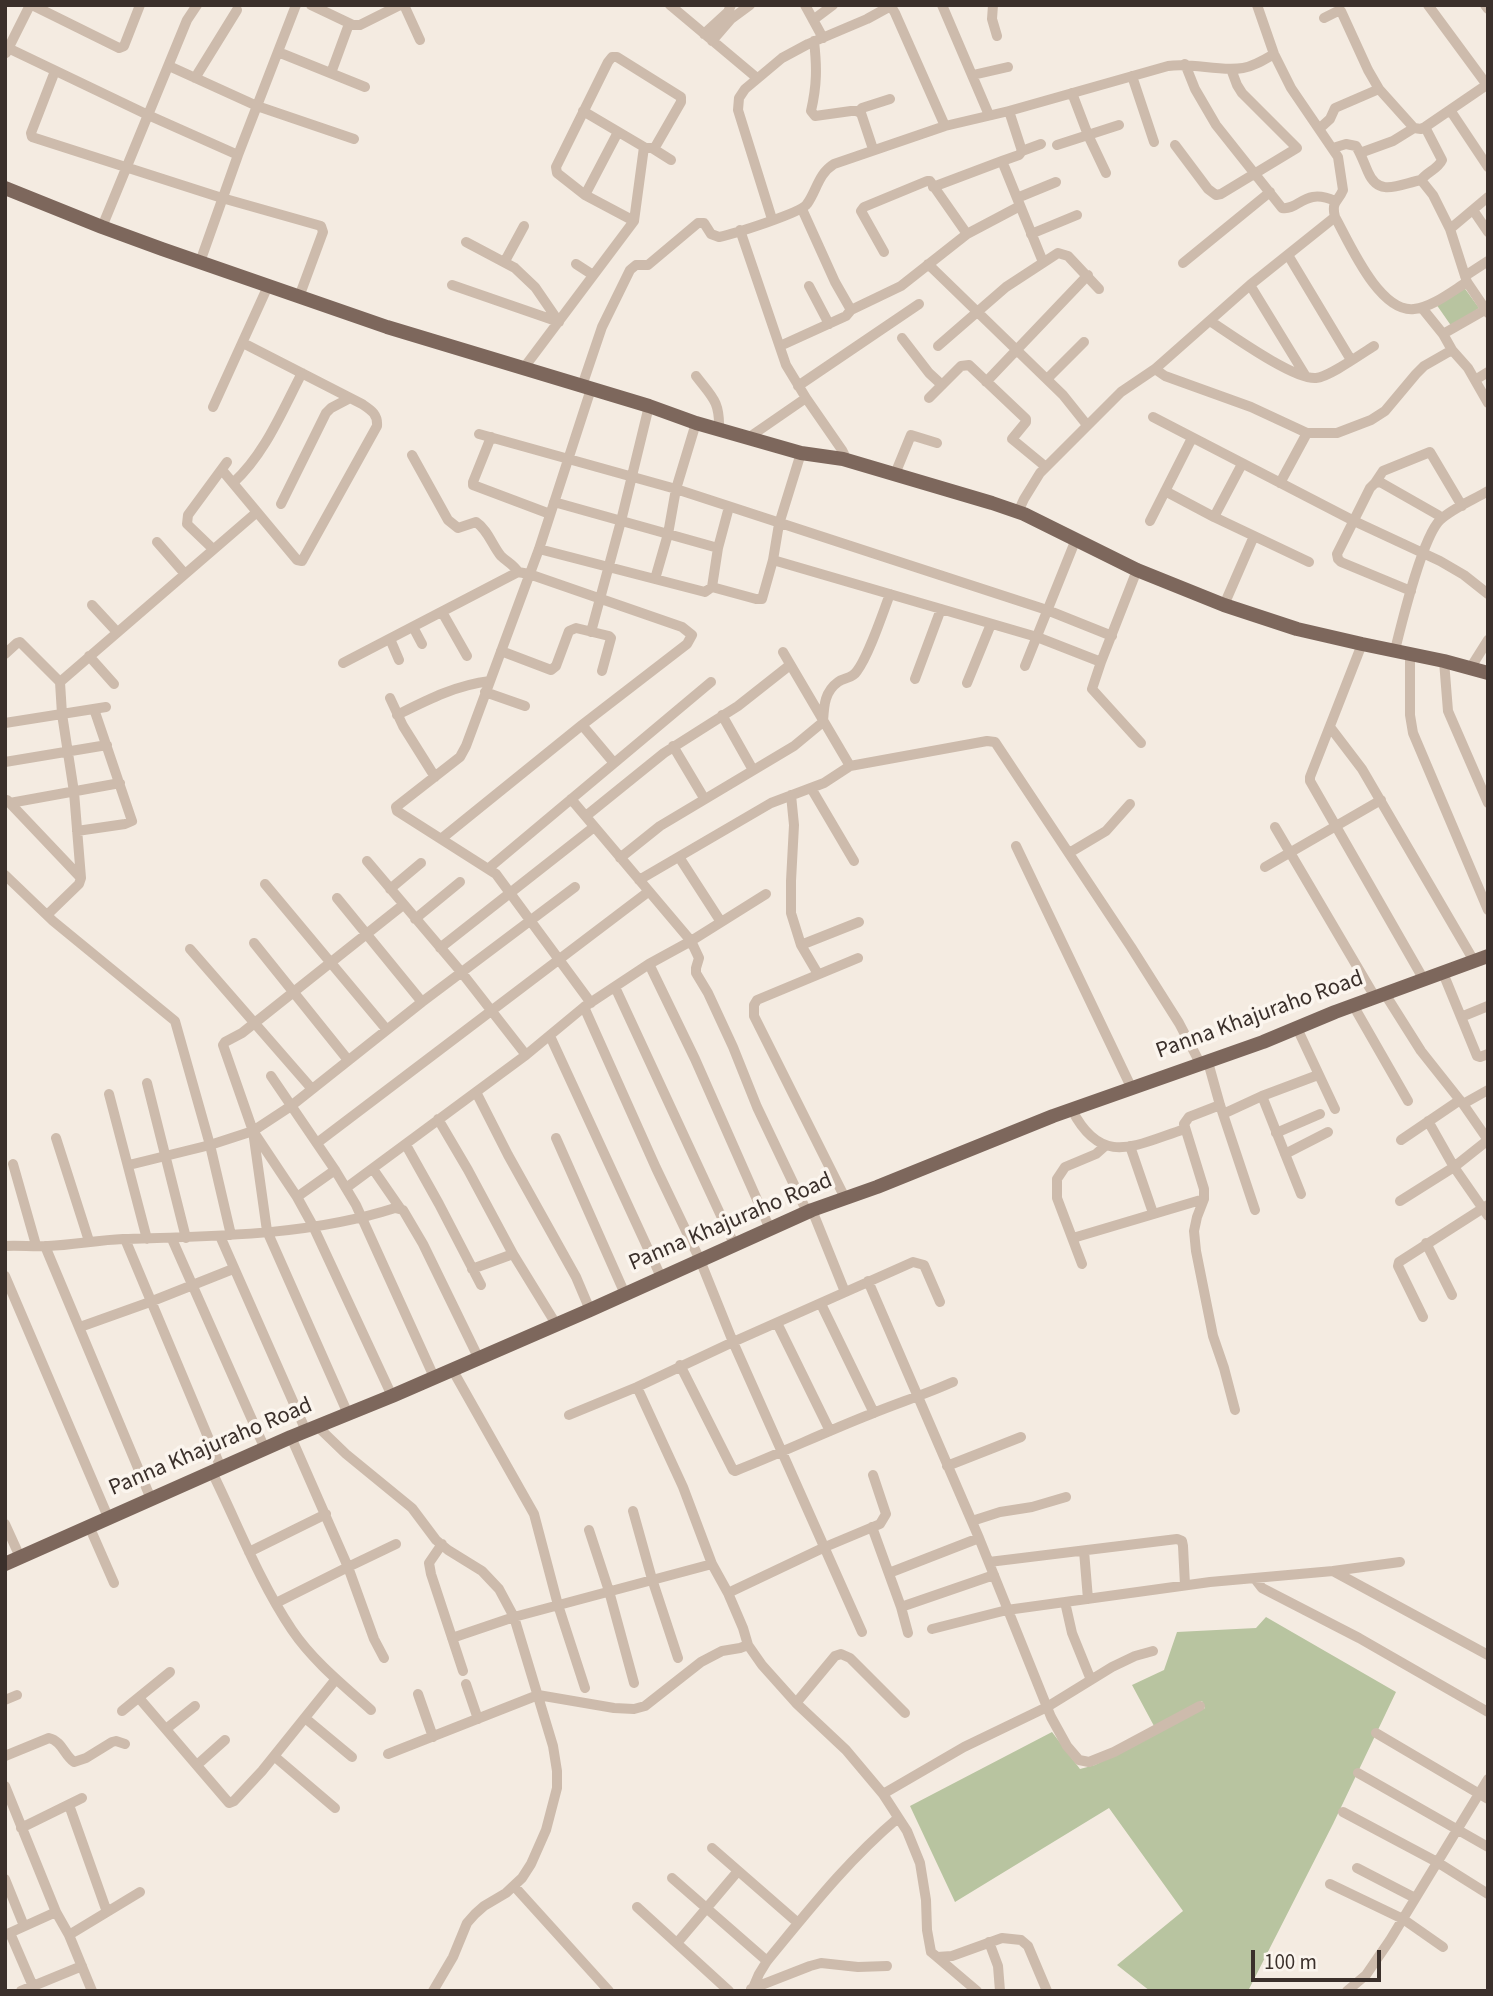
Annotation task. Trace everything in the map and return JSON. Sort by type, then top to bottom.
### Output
[{"type":"main road","points":[[5,188],[102,227],[387,327],[649,407],[696,424],[801,453],[843,459],[1018,512],[1137,570],[1224,605],[1297,629],[1488,673]]},
{"type":"main road","name":"Panna Khajuraho Road","points":[[5,1564],[311,1428],[590,1310],[810,1211],[1481,958]]},
{"type":"street","points":[[141,5],[124,46],[119,48],[31,5],[7,52],[55,71],[238,155]]},
{"type":"street","points":[[102,227],[187,20],[197,5]]},
{"type":"street","points":[[200,262],[296,5]]},
{"type":"street","points":[[311,5],[349,24],[360,24],[402,5],[420,40]]},
{"type":"street","points":[[670,5],[757,78]]},
{"type":"street","points":[[708,38],[731,5]]},
{"type":"street","points":[[708,38],[750,5]]},
{"type":"street","points":[[805,5],[819,40],[811,111],[815,116],[851,111],[861,113],[873,149]]},
{"type":"street","points":[[813,20],[833,5]]},
{"type":"street","points":[[864,5],[867,19]]},
{"type":"street","points":[[943,5],[989,115]]},
{"type":"street","points":[[993,5],[992,19],[997,36]]},
{"type":"street","points":[[1257,5],[1274,54],[1291,88],[1338,158],[1343,190],[1335,201],[1333,210],[1365,272],[1379,290],[1401,308],[1422,308],[1488,261]]},
{"type":"street","points":[[1360,153],[1419,128],[1488,84],[1428,5]]},
{"type":"street","points":[[1485,5],[1488,9]]},
{"type":"street","points":[[772,219],[738,110],[739,98],[744,89],[782,58],[892,8],[945,126]]},
{"type":"street","points":[[195,78],[237,10]]},
{"type":"street","points":[[1324,18],[1341,11],[1379,89],[1419,128],[1442,160],[1439,166],[1421,180],[1382,188],[1369,176],[1356,146],[1352,144],[1333,148]]},
{"type":"street","points":[[331,73],[349,24]]},
{"type":"street","points":[[278,51],[365,87]]},
{"type":"street","points":[[862,1632],[733,1342],[700,1260],[656,1168],[587,1005],[559,959],[496,874],[397,811],[396,807],[460,757],[466,746],[501,651],[524,573],[539,549],[569,460],[602,327],[633,267],[648,265],[701,222],[715,236],[728,235],[802,209],[828,168],[873,149],[945,126],[1009,111],[1168,66],[1243,68],[1274,54]]},
{"type":"street","points":[[523,369],[634,221],[649,148],[681,102],[681,97],[617,57],[612,57],[556,167],[562,178],[585,195],[634,221]]},
{"type":"street","points":[[1185,65],[1205,108],[1285,210],[1315,196],[1335,201]]},
{"type":"street","points":[[169,66],[257,106],[354,139]]},
{"type":"street","points":[[973,75],[1008,67]]},
{"type":"street","points":[[1175,145],[1208,189],[1216,195],[1297,148],[1242,93],[1231,69]]},
{"type":"street","points":[[55,71],[31,134],[33,137],[222,198],[321,226],[323,232],[299,297]]},
{"type":"street","points":[[1132,76],[1154,142]]},
{"type":"street","points":[[1319,129],[1330,119],[1335,108],[1379,89]]},
{"type":"street","points":[[1072,93],[1106,173]]},
{"type":"street","points":[[858,112],[862,108],[890,99]]},
{"type":"street","points":[[1450,110],[1484,153],[1488,167]]},
{"type":"street","points":[[583,111],[671,160]]},
{"type":"street","points":[[1009,111],[1022,151]]},
{"type":"street","points":[[1057,145],[1119,125]]},
{"type":"street","points":[[585,195],[618,132]]},
{"type":"street","points":[[933,187],[1041,145]]},
{"type":"street","points":[[1002,161],[1043,262]]},
{"type":"street","points":[[1421,180],[1433,195],[1450,229],[1466,279],[1487,311],[1443,334]]},
{"type":"street","points":[[884,252],[861,211],[864,207],[927,181],[967,234]]},
{"type":"street","points":[[780,346],[846,316],[851,310],[901,286],[967,234],[1056,182]]},
{"type":"street","points":[[1183,263],[1270,192]]},
{"type":"street","points":[[1450,229],[1488,197]]},
{"type":"street","points":[[802,209],[835,282],[851,310]]},
{"type":"street","points":[[1473,209],[1488,232]]},
{"type":"street","points":[[1031,234],[1077,215]]},
{"type":"street","points":[[1018,512],[1045,467],[1121,392],[1155,369],[1250,285],[1335,216]]},
{"type":"street","points":[[505,261],[524,226]]},
{"type":"street","points":[[740,230],[786,365],[842,450],[843,459]]},
{"type":"street","points":[[466,242],[515,268],[535,287],[559,322]]},
{"type":"street","points":[[938,346],[1006,286],[1058,253],[1068,256],[1099,289]]},
{"type":"street","points":[[1288,255],[1351,360]]},
{"type":"street","points":[[576,264],[593,275]]},
{"type":"street","points":[[928,264],[1046,379],[1087,425]]},
{"type":"street","points":[[986,382],[1088,275]]},
{"type":"street","points":[[452,285],[559,322]]},
{"type":"street","points":[[1250,285],[1306,377]]},
{"type":"street","points":[[213,407],[268,286]]},
{"type":"street","points":[[809,286],[829,324]]},
{"type":"street","points":[[798,386],[919,304]]},
{"type":"street","points":[[1422,308],[1468,369],[1488,402]]},
{"type":"street","points":[[1210,321],[1261,354],[1306,377],[1319,378],[1374,346]]},
{"type":"street","points":[[902,338],[942,385]]},
{"type":"street","points":[[1046,379],[1084,342]]},
{"type":"street","points":[[213,549],[187,524],[187,520],[188,514],[225,466],[233,484],[297,560],[300,562],[304,559],[377,426],[374,412],[243,343]]},
{"type":"street","points":[[1155,369],[1166,376],[1251,407],[1307,433],[1337,433],[1371,421],[1385,411],[1424,366],[1452,350]]},
{"type":"street","points":[[929,398],[965,365],[969,365],[1026,419],[1012,439],[1045,467]]},
{"type":"street","points":[[1475,380],[1488,372]]},
{"type":"street","points":[[233,484],[261,451],[303,373]]},
{"type":"street","points":[[696,376],[717,403],[719,429]]},
{"type":"street","points":[[281,504],[326,413],[350,398]]},
{"type":"street","points":[[748,438],[806,398]]},
{"type":"street","points":[[591,632],[649,407]]},
{"type":"street","points":[[1153,417],[1354,521],[1440,561],[1488,594]]},
{"type":"street","points":[[655,579],[668,534],[676,489],[696,424]]},
{"type":"street","points":[[1280,483],[1307,433]]},
{"type":"street","points":[[479,434],[676,489],[1047,610],[1112,636]]},
{"type":"street","points":[[895,474],[912,435],[937,443]]},
{"type":"street","points":[[491,437],[473,485],[552,508],[621,521],[718,548]]},
{"type":"street","points":[[1150,521],[1192,438]]},
{"type":"street","points":[[1411,591],[1338,559],[1337,554],[1370,488],[1383,471],[1430,452],[1462,506]]},
{"type":"street","points":[[712,587],[762,599],[773,560],[779,524],[801,453]]},
{"type":"street","points":[[412,455],[448,520],[458,528],[476,522],[481,525],[500,555],[524,573],[682,627],[689,631],[692,637],[687,644],[441,839]]},
{"type":"street","points":[[1214,517],[1242,464]]},
{"type":"street","points":[[1374,483],[1380,482],[1438,514],[1441,519]]},
{"type":"street","points":[[1165,491],[1309,562]]},
{"type":"street","points":[[1395,650],[1411,591],[1433,528],[1441,519],[1488,491]]},
{"type":"street","points":[[539,549],[705,592],[712,587],[718,548],[729,507]]},
{"type":"street","points":[[60,682],[257,512]]},
{"type":"street","points":[[1224,605],[1254,536]]},
{"type":"street","points":[[1025,666],[1076,539]]},
{"type":"street","points":[[157,542],[185,574]]},
{"type":"street","points":[[773,560],[1037,637],[1101,662]]},
{"type":"street","points":[[1137,570],[1092,689],[1141,743]]},
{"type":"street","points":[[343,663],[524,573]]},
{"type":"street","points":[[620,858],[660,826],[803,740],[823,722],[825,698],[838,682],[859,669],[890,594]]},
{"type":"street","points":[[92,605],[117,632]]},
{"type":"street","points":[[915,679],[942,609]]},
{"type":"street","points":[[442,612],[467,656]]},
{"type":"street","points":[[967,683],[992,624]]},
{"type":"street","points":[[413,627],[422,644]]},
{"type":"street","points":[[501,651],[551,670],[556,666],[569,631],[576,628],[609,636],[611,639],[602,671]]},
{"type":"street","points":[[390,639],[399,660]]},
{"type":"street","points":[[1471,667],[1488,640]]},
{"type":"street","points":[[5,654],[20,642],[60,682],[74,792],[81,878],[79,884],[47,915]]},
{"type":"street","points":[[1362,644],[1310,781],[1424,980]]},
{"type":"street","points":[[783,652],[850,766]]},
{"type":"street","points":[[1410,653],[1410,715],[1413,733],[1488,910]]},
{"type":"street","points":[[89,656],[114,684]]},
{"type":"street","points":[[1444,661],[1448,711],[1488,803]]},
{"type":"street","points":[[586,816],[673,746],[722,715],[790,665]]},
{"type":"street","points":[[397,715],[432,697],[490,681]]},
{"type":"street","points":[[489,868],[711,682]]},
{"type":"street","points":[[485,692],[525,706]]},
{"type":"street","points":[[390,698],[402,726],[435,777]]},
{"type":"street","points":[[5,723],[106,707]]},
{"type":"street","points":[[78,831],[132,821],[94,709]]},
{"type":"street","points":[[722,715],[753,770]]},
{"type":"street","points":[[582,725],[614,763]]},
{"type":"street","points":[[1329,727],[1362,769],[1481,958]]},
{"type":"street","points":[[639,880],[771,803],[824,783],[850,766],[992,741],[998,746],[1069,853],[1205,1063],[1255,1210]]},
{"type":"street","points":[[5,762],[107,745]]},
{"type":"street","points":[[673,746],[704,798]]},
{"type":"street","points":[[8,801],[120,783]]},
{"type":"street","points":[[811,788],[854,861]]},
{"type":"street","points":[[791,795],[794,825],[791,913],[801,945],[817,974]]},
{"type":"street","points":[[571,799],[691,941],[699,958],[696,973],[733,1047],[757,1107],[810,1211],[845,1292]]},
{"type":"street","points":[[1265,867],[1381,800]]},
{"type":"street","points":[[8,801],[81,878]]},
{"type":"street","points":[[1069,853],[1106,831],[1130,804]]},
{"type":"street","points":[[440,948],[594,827]]},
{"type":"street","points":[[1275,827],[1380,996],[1488,1140],[1454,1167],[1400,1201]]},
{"type":"street","points":[[1016,846],[1132,1089]]},
{"type":"street","points":[[679,857],[721,922]]},
{"type":"street","points":[[367,861],[462,973],[526,1055]]},
{"type":"street","points":[[390,889],[421,863]]},
{"type":"street","points":[[5,874],[47,915],[175,1021],[210,1145],[233,1269],[311,1428],[412,1508],[425,1527],[442,1544],[482,1571],[499,1589],[514,1617],[553,1746],[557,1771],[556,1788],[545,1830],[531,1864],[522,1878],[467,1923],[453,1957],[433,1991]]},
{"type":"street","points":[[415,919],[460,882]]},
{"type":"street","points":[[265,884],[387,1030]]},
{"type":"street","points":[[129,1166],[253,1131],[291,1106],[422,1002],[575,887]]},
{"type":"street","points":[[317,1143],[648,891]]},
{"type":"street","points":[[346,1188],[526,1055],[587,1005],[649,964],[766,894]]},
{"type":"street","points":[[337,898],[422,1002]]},
{"type":"street","points":[[348,1414],[267,1231],[253,1131],[223,1045],[242,1033],[402,905]]},
{"type":"street","points":[[801,945],[859,922]]},
{"type":"street","points":[[254,943],[348,1060]]},
{"type":"street","points":[[190,949],[312,1089]]},
{"type":"street","points":[[845,1198],[753,1010],[757,1000],[858,958]]},
{"type":"street","points":[[649,964],[695,1059],[770,1229]]},
{"type":"street","points":[[1443,974],[1477,1056],[1488,1054]]},
{"type":"street","points":[[615,987],[735,1246]]},
{"type":"street","points":[[1353,1005],[1408,1101]]},
{"type":"street","points":[[1461,1017],[1488,1006]]},
{"type":"street","points":[[1297,1028],[1335,1109]]},
{"type":"street","points":[[550,1036],[661,1277]]},
{"type":"street","points":[[1236,1410],[1213,1336],[1196,1251],[1194,1231],[1204,1199],[1204,1189],[1185,1129],[1186,1120],[1318,1075]]},
{"type":"street","points":[[271,1076],[356,1205],[434,1377]]},
{"type":"street","points":[[147,1083],[186,1238]]},
{"type":"street","points":[[1401,1140],[1428,1121],[1488,1090]]},
{"type":"street","points":[[476,1092],[576,1277],[590,1310]]},
{"type":"street","points":[[109,1094],[147,1239]]},
{"type":"street","points":[[1262,1096],[1301,1194]]},
{"type":"street","points":[[1072,1110],[1092,1139],[1105,1146],[1130,1146],[1185,1129]]},
{"type":"street","points":[[1276,1133],[1321,1114]]},
{"type":"street","points":[[438,1119],[513,1254],[556,1324]]},
{"type":"street","points":[[1423,1317],[1398,1266],[1399,1262],[1426,1243],[1486,1210],[1454,1167],[1428,1121]]},
{"type":"street","points":[[253,1131],[313,1226],[392,1396]]},
{"type":"street","points":[[1285,1154],[1328,1132]]},
{"type":"street","points":[[56,1138],[89,1241]]},
{"type":"street","points":[[556,1138],[625,1294]]},
{"type":"street","points":[[406,1145],[481,1285]]},
{"type":"street","points":[[1082,1264],[1058,1198],[1057,1179],[1065,1167],[1096,1154],[1105,1146]]},
{"type":"street","points":[[1130,1146],[1153,1213]]},
{"type":"street","points":[[13,1164],[40,1246],[80,1327],[151,1499]]},
{"type":"street","points":[[373,1168],[423,1244],[478,1357]]},
{"type":"street","points":[[297,1197],[335,1170]]},
{"type":"street","points":[[1073,1238],[1204,1199]]},
{"type":"street","points":[[5,1246],[226,1235],[362,1219],[400,1208]]},
{"type":"street","points":[[125,1239],[249,1552],[275,1603],[294,1632],[336,1679],[371,1710]]},
{"type":"street","points":[[172,1239],[265,1449]]},
{"type":"street","points":[[1426,1243],[1452,1295]]},
{"type":"street","points":[[472,1269],[513,1254]]},
{"type":"street","points":[[569,1415],[913,1262],[924,1265],[940,1302]]},
{"type":"street","points":[[80,1327],[233,1269]]},
{"type":"street","points":[[5,1276],[108,1517]]},
{"type":"street","points":[[869,1282],[972,1521],[1047,1707],[1067,1746],[1079,1760],[1089,1762],[1114,1752],[1200,1706]]},
{"type":"street","points":[[821,1304],[874,1412]]},
{"type":"street","points":[[777,1323],[830,1431]]},
{"type":"street","points":[[680,1365],[735,1471],[953,1382]]},
{"type":"street","points":[[452,1369],[534,1514],[558,1605],[585,1688]]},
{"type":"street","points":[[637,1387],[683,1487],[712,1564],[728,1593],[748,1645],[796,1703],[846,1750],[883,1794],[907,1831],[920,1863],[931,1952],[977,1991]]},
{"type":"street","points":[[291,1437],[326,1514],[374,1639],[384,1658]]},
{"type":"street","points":[[947,1466],[1021,1437]]},
{"type":"street","points":[[728,1593],[880,1524],[886,1514],[873,1475]]},
{"type":"street","points":[[972,1521],[1000,1511],[1032,1507],[1066,1497]]},
{"type":"street","points":[[633,1511],[678,1658]]},
{"type":"street","points":[[249,1552],[326,1514]]},
{"type":"street","points":[[5,1524],[20,1557]]},
{"type":"street","points":[[89,1526],[114,1583]]},
{"type":"street","points":[[872,1527],[908,1633]]},
{"type":"street","points":[[589,1530],[634,1683]]},
{"type":"street","points":[[889,1573],[979,1538]]},
{"type":"street","points":[[989,1562],[1177,1539],[1182,1541],[1183,1546],[1185,1585]]},
{"type":"street","points":[[275,1603],[396,1544]]},
{"type":"street","points":[[442,1544],[429,1563],[463,1671]]},
{"type":"street","points":[[1084,1551],[1088,1599]]},
{"type":"street","points":[[932,1629],[1007,1610],[1185,1585],[1400,1562]]},
{"type":"street","points":[[452,1638],[514,1617],[712,1564]]},
{"type":"street","points":[[1333,1571],[1488,1655]]},
{"type":"street","points":[[901,1607],[994,1574]]},
{"type":"street","points":[[1255,1579],[1262,1588],[1359,1638],[1488,1712]]},
{"type":"street","points":[[1065,1602],[1072,1633],[1091,1680]]},
{"type":"street","points":[[388,1754],[538,1695],[614,1708],[634,1709],[645,1706],[701,1662],[722,1651],[748,1645]]},
{"type":"street","points":[[883,1794],[964,1747],[1047,1707],[1135,1656],[1153,1651]]},
{"type":"street","points":[[796,1703],[835,1656],[841,1654],[850,1658],[905,1713]]},
{"type":"street","points":[[122,1711],[170,1672]]},
{"type":"street","points":[[139,1698],[229,1802],[234,1801],[274,1756],[336,1679]]},
{"type":"street","points":[[466,1684],[478,1719]]},
{"type":"street","points":[[418,1694],[433,1737]]},
{"type":"street","points":[[5,1700],[17,1695]]},
{"type":"street","points":[[166,1729],[195,1706]]},
{"type":"street","points":[[305,1718],[352,1757]]},
{"type":"street","points":[[1377,1733],[1483,1796]]},
{"type":"street","points":[[5,1756],[49,1738],[58,1742],[74,1762],[112,1742],[125,1744]]},
{"type":"street","points":[[197,1765],[225,1740]]},
{"type":"street","points":[[274,1756],[335,1808]]},
{"type":"street","points":[[1358,1773],[1488,1847]]},
{"type":"street","points":[[1347,1991],[1366,1975],[1457,1829],[1483,1796],[1488,1779]]},
{"type":"street","points":[[5,1786],[56,1912],[69,1935],[92,1991]]},
{"type":"street","points":[[22,1828],[82,1798]]},
{"type":"street","points":[[69,1805],[107,1912]]},
{"type":"street","points":[[1343,1812],[1437,1862],[1488,1894]]},
{"type":"street","points":[[750,1989],[767,1961],[850,1862],[898,1818]]},
{"type":"street","points":[[712,1849],[798,1923]]},
{"type":"street","points":[[1357,1868],[1415,1898]]},
{"type":"street","points":[[677,1943],[738,1871]]},
{"type":"street","points":[[672,1878],[767,1961]]},
{"type":"street","points":[[5,1879],[24,1926]]},
{"type":"street","points":[[1330,1884],[1403,1919],[1443,1947]]},
{"type":"street","points":[[513,1886],[610,1991]]},
{"type":"street","points":[[69,1935],[141,1892]]},
{"type":"street","points":[[637,1907],[729,1991]]},
{"type":"street","points":[[34,1988],[8,1934],[56,1912]]},
{"type":"street","points":[[937,1957],[952,1956],[1002,1938],[1020,1940],[1028,1946],[1047,1991]]},
{"type":"street","points":[[989,1942],[998,1966],[1000,1991]]},
{"type":"street","points":[[750,1989],[821,1963],[858,1967],[887,1966]]},
{"type":"street","points":[[21,1991],[34,1988],[82,1966]]},
{"type":"green space","points":[[1463,286],[1479,308],[1452,327],[1436,304]]},
{"type":"green space","points":[[1266,1617],[1396,1692],[1248,1991],[1150,1991],[1117,1965],[1183,1911],[1109,1808],[955,1902],[910,1806],[1052,1732],[1080,1769],[1095,1765],[1205,1708],[1202,1701],[1154,1726],[1132,1685],[1164,1670],[1177,1632],[1256,1628]]}]
